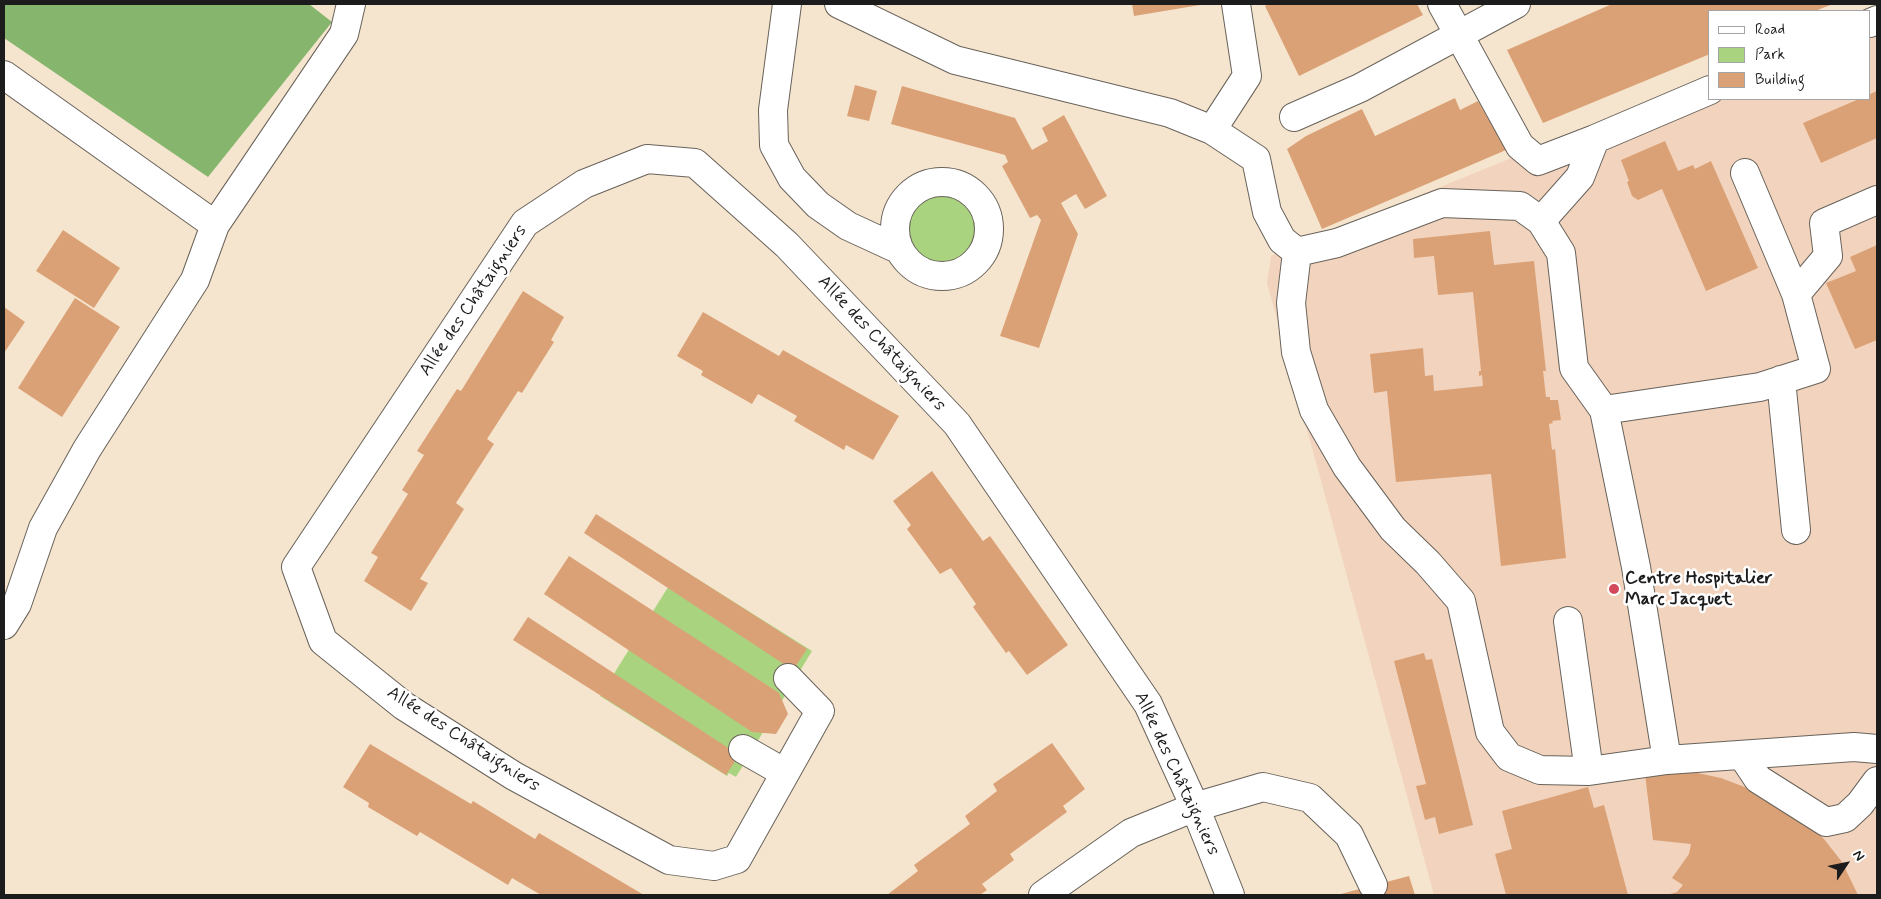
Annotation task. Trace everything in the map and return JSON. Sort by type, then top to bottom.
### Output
[{"type":"street","points":[[4,625],[18,604],[43,528],[87,449],[195,280],[214,225],[344,34],[351,4]]},
{"type":"street","points":[[787,4],[773,110],[774,145],[792,178],[818,204],[848,226],[900,250]]},
{"type":"street","points":[[839,4],[955,60],[1170,113],[1212,130],[1256,159],[1267,212],[1282,240],[1297,252]]},
{"type":"street","points":[[1212,130],[1247,76],[1236,4]]},
{"type":"street","points":[[1442,4],[1520,146],[1538,161],[1708,91]]},
{"type":"street","points":[[1294,117],[1360,88],[1516,4]]},
{"type":"street","points":[[4,75],[214,225]]},
{"type":"street","points":[[1541,221],[1580,177],[1595,139]]},
{"type":"street","name":"Allée des Châtaigniers","points":[[788,678],[820,711],[737,859],[714,866],[670,860],[514,776],[404,706],[323,641],[296,567],[525,223],[584,184],[647,159],[695,163],[787,244],[957,424],[1148,704],[1195,807],[1230,895]]},
{"type":"street","points":[[1604,410],[1760,387],[1816,369],[1796,294],[1744,173]]},
{"type":"street","points":[[1796,294],[1828,256],[1824,223],[1877,200]]},
{"type":"street","points":[[1297,252],[1337,243],[1442,202],[1520,206],[1541,221],[1561,253],[1574,368],[1604,410],[1636,567],[1667,760]]},
{"type":"street","points":[[1297,252],[1291,303],[1296,352],[1314,410],[1347,467],[1393,529],[1428,562],[1461,601],[1490,732],[1509,757],[1540,770],[1589,771],[1667,760],[1854,747],[1877,749]]},
{"type":"street","points":[[1781,380],[1796,530]]},
{"type":"street","points":[[1568,621],[1589,771]]},
{"type":"street","points":[[743,749],[785,773]]},
{"type":"street","points":[[1742,755],[1758,779],[1826,822],[1845,818],[1860,804],[1877,781]]},
{"type":"street","points":[[1043,895],[1131,833],[1195,807],[1263,787],[1310,798],[1349,835],[1373,885]]},
{"type":"shaded area","name":"Centre Hospitalier Marc Jacquet","points":[[1877,8],[1877,895],[1434,895],[1267,283],[1271,256],[1708,78],[1708,100],[1871,100],[1871,11]]},
{"type":"green space","points":[[4,4],[309,4],[332,22],[208,177],[4,38]]},
{"type":"green space","points":[[943,191],[958,194],[971,202],[979,215],[982,230],[979,245],[971,258],[958,266],[943,269],[928,266],[915,258],[907,245],[904,230],[907,215],[915,202],[928,194]]},
{"type":"green space","points":[[680,568],[812,651],[736,777],[729,773],[727,776],[600,696]]},
{"type":"building","points":[[1132,4],[1199,4],[1200,5],[1134,16]]},
{"type":"building","points":[[1269,4],[1417,4],[1423,15],[1299,76],[1265,6]]},
{"type":"building","points":[[1612,4],[1833,4],[1818,10],[1708,10],[1708,55],[1543,123],[1507,50]]},
{"type":"building","points":[[855,85],[877,91],[869,121],[847,116]]},
{"type":"building","points":[[902,86],[1015,118],[1032,150],[1048,141],[1042,128],[1064,115],[1107,196],[1085,209],[1076,194],[1061,203],[1078,234],[1039,348],[1000,336],[1041,220],[1037,215],[1030,218],[1002,166],[1008,162],[1005,155],[891,124]]},
{"type":"building","points":[[1877,91],[1877,138],[1821,163],[1803,123],[1857,100],[1871,100],[1871,94]]},
{"type":"building","points":[[1455,98],[1460,110],[1478,101],[1506,150],[1322,229],[1287,149],[1306,136],[1362,109],[1375,136]]},
{"type":"building","points":[[1665,141],[1678,171],[1693,165],[1695,169],[1711,161],[1758,268],[1706,291],[1662,189],[1638,200],[1632,196],[1627,182],[1629,181],[1621,160]]},
{"type":"building","points":[[63,230],[120,268],[94,308],[36,271]]},
{"type":"building","points":[[1490,231],[1494,265],[1534,261],[1546,371],[1543,371],[1546,397],[1550,397],[1550,400],[1558,400],[1561,420],[1552,421],[1553,423],[1549,424],[1552,450],[1555,449],[1566,558],[1501,566],[1491,474],[1396,482],[1387,391],[1374,393],[1370,354],[1423,348],[1425,376],[1433,375],[1434,391],[1483,386],[1482,375],[1479,376],[1479,371],[1481,371],[1473,292],[1438,295],[1434,256],[1414,258],[1413,239]]},
{"type":"building","points":[[1877,245],[1877,340],[1855,349],[1826,283],[1856,271],[1850,257]]},
{"type":"building","points":[[523,291],[564,317],[551,340],[554,342],[522,393],[518,391],[487,439],[494,444],[456,503],[464,509],[420,579],[428,583],[411,611],[364,581],[378,557],[371,553],[408,494],[402,490],[424,455],[417,451],[457,389],[461,391]]},
{"type":"building","points":[[75,298],[120,327],[62,417],[18,388]]},
{"type":"building","points":[[4,307],[25,322],[4,353]]},
{"type":"building","points":[[703,312],[779,356],[783,350],[899,416],[873,460],[846,445],[844,450],[794,421],[797,416],[758,394],[752,404],[701,375],[703,371],[677,356]]},
{"type":"building","points":[[932,471],[983,541],[990,536],[1068,645],[1027,675],[1009,651],[1006,653],[973,607],[976,604],[951,568],[940,574],[907,529],[911,525],[893,501]]},
{"type":"building","points":[[596,514],[807,649],[793,670],[584,533]]},
{"type":"building","points":[[569,556],[779,693],[788,714],[776,734],[752,732],[544,594]]},
{"type":"building","points":[[528,617],[739,755],[726,775],[513,640]]},
{"type":"building","points":[[1424,653],[1426,660],[1432,659],[1473,825],[1439,834],[1435,817],[1425,820],[1416,786],[1426,784],[1394,661]]},
{"type":"building","points":[[1052,743],[1085,789],[1063,806],[1067,812],[1010,854],[1014,860],[982,884],[987,890],[980,895],[887,895],[918,871],[914,865],[970,824],[965,816],[997,791],[993,784]]},
{"type":"building","points":[[370,744],[471,804],[473,801],[535,839],[539,833],[644,895],[541,895],[512,878],[508,885],[420,832],[417,836],[368,807],[369,803],[343,787]]},
{"type":"building","points":[[1688,771],[1721,778],[1755,791],[1809,824],[1842,862],[1858,895],[1667,895],[1677,892],[1683,885],[1672,878],[1689,854],[1691,844],[1653,840],[1645,774]]},
{"type":"building","points":[[1588,787],[1594,808],[1604,805],[1628,895],[1506,895],[1495,854],[1512,849],[1502,811]]},
{"type":"building","points":[[1409,876],[1415,895],[1337,895]]},
{"type":"place","name":"Centre Hospitalier Marc Jacquet","points":[[1614,589]]}]
